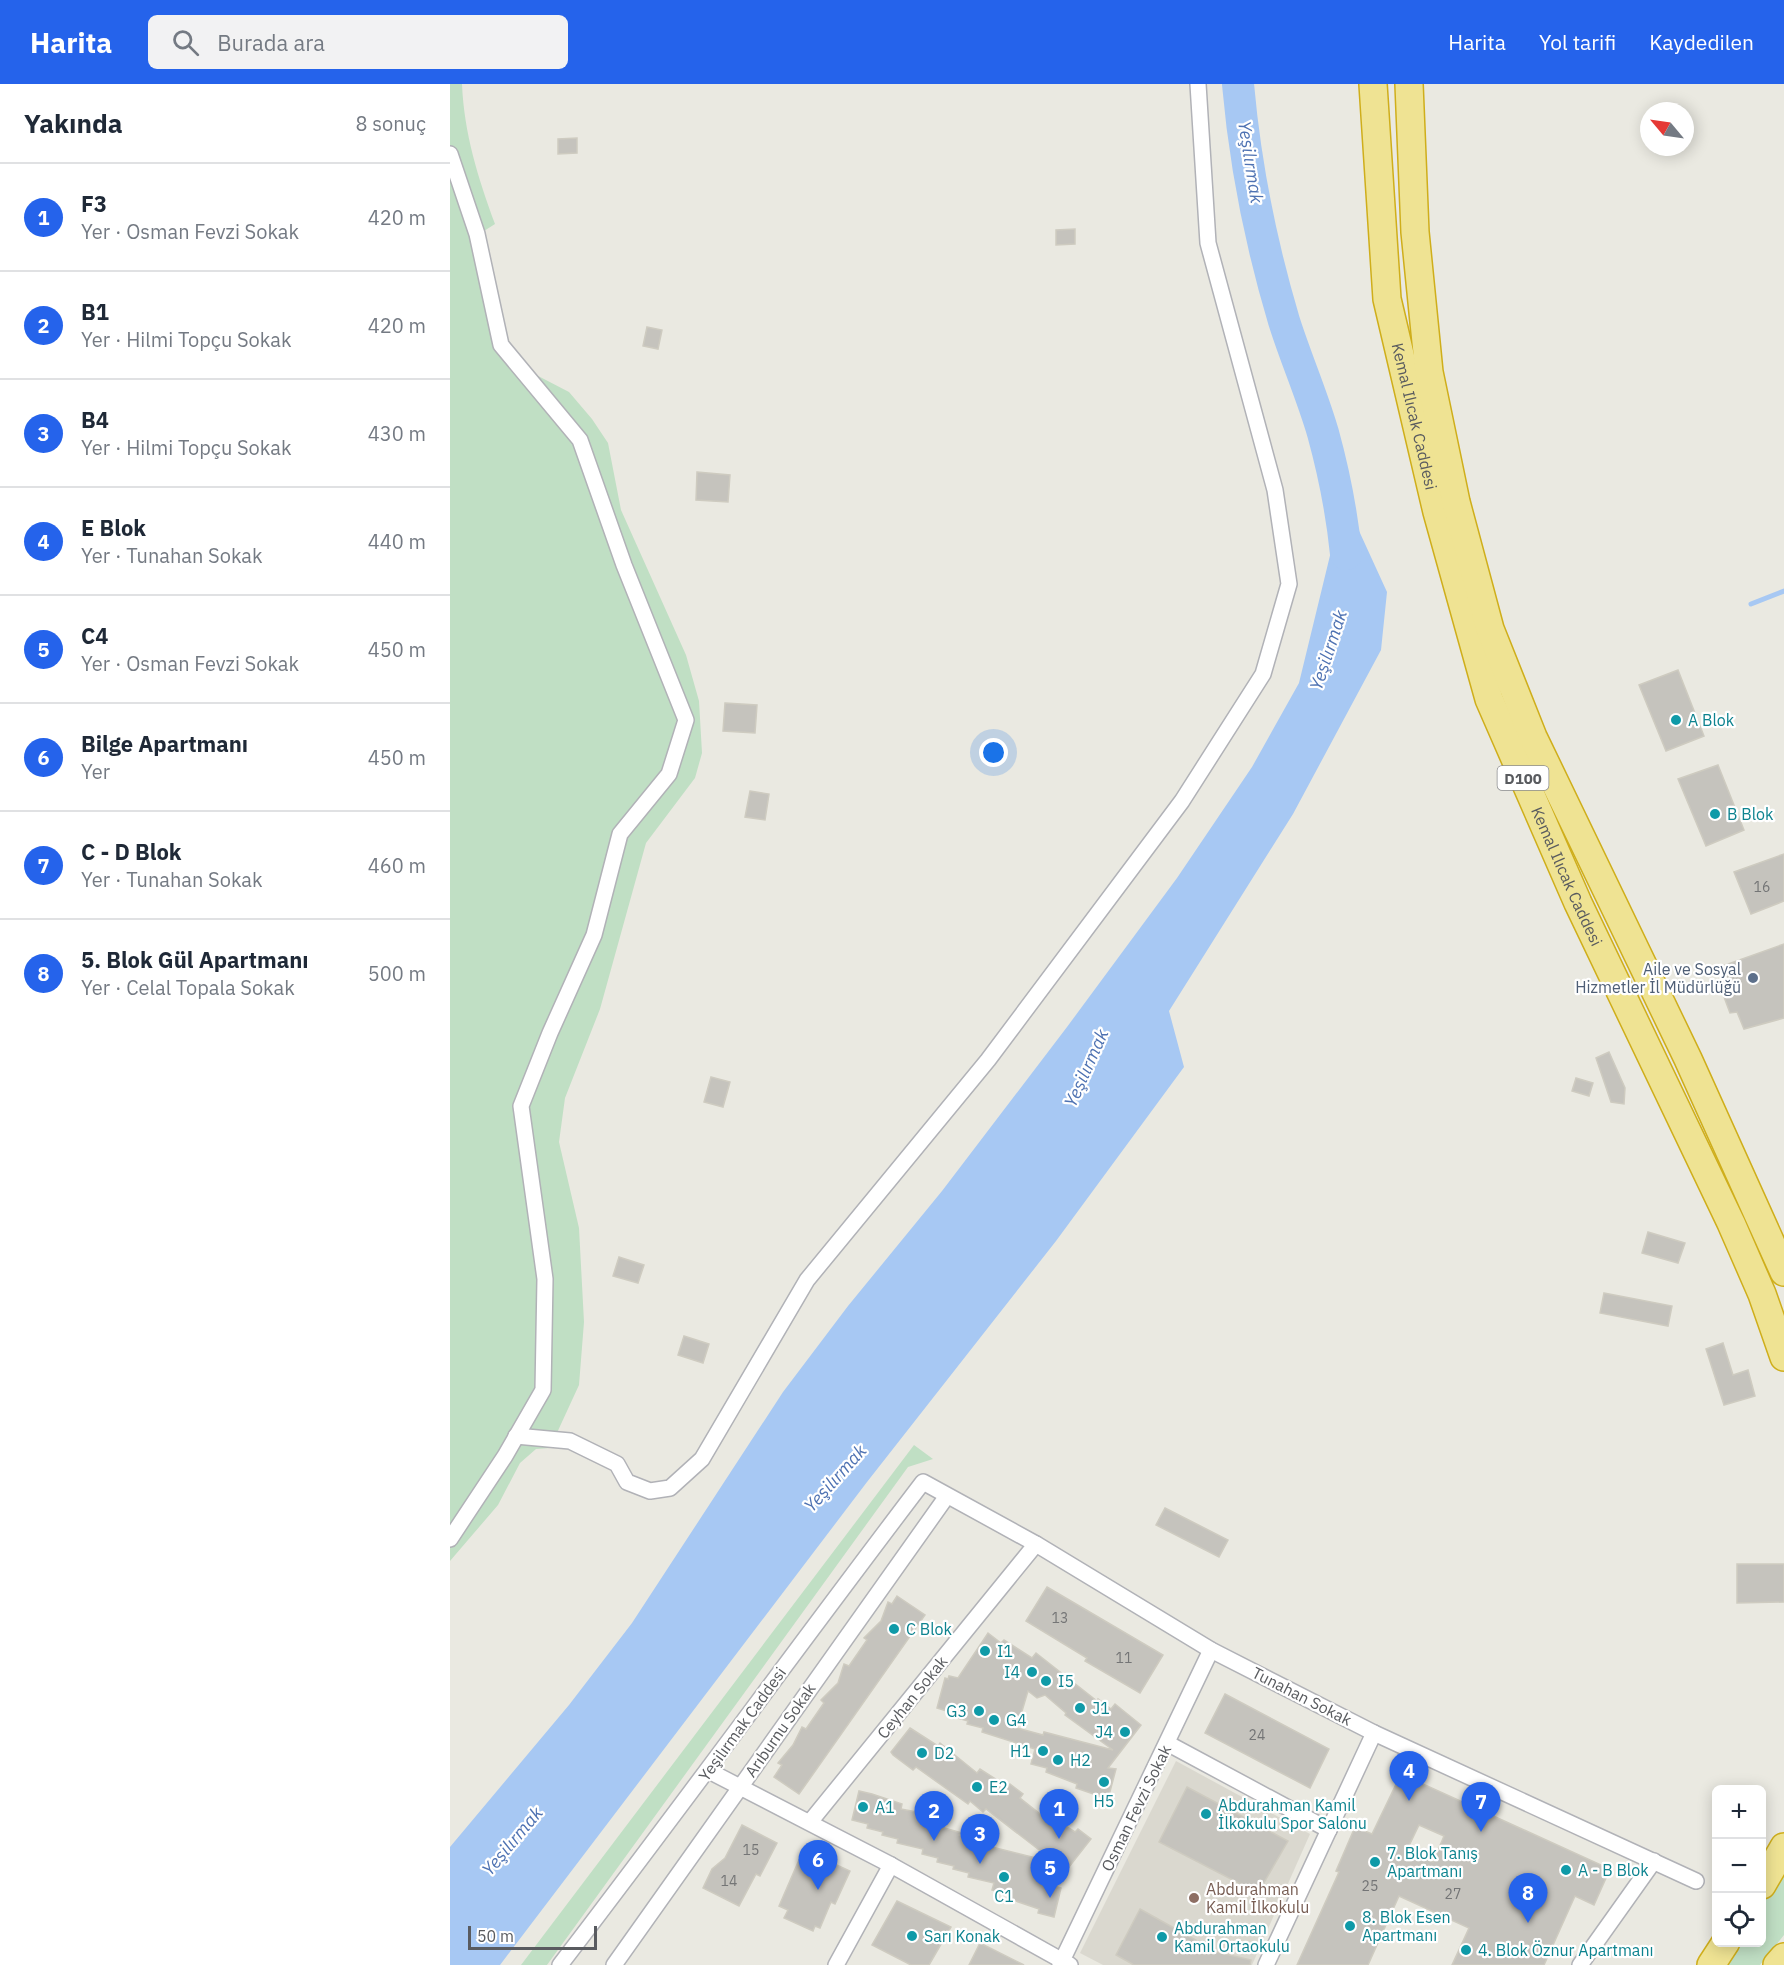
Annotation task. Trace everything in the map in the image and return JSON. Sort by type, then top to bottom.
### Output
[{"type":"highway","name":"Kemal Ilıcak Caddesi","points":[[1373,84],[1387,299],[1437,512],[1489,699],[1578,903],[1731,1223],[1762,1294],[1784,1357]]},
{"type":"highway","name":"Kemal Ilıcak Caddesi","points":[[1409,84],[1415,232],[1429,372],[1456,501],[1490,629],[1533,737],[1688,1059],[1784,1272]]},
{"type":"highway","points":[[1766,1877],[1784,1847]]},
{"type":"highway","points":[[1711,1965],[1723,1947]]},
{"type":"highway","points":[[1777,1965],[1784,1957]]},
{"type":"street","points":[[516,1436],[570,1442],[617,1464],[627,1482],[650,1491],[669,1488],[702,1459],[807,1280],[988,1060],[1182,801],[1263,674],[1289,584],[1275,490],[1209,243],[1198,84]]},
{"type":"street","points":[[450,154],[477,234],[501,345],[580,440],[624,566],[686,720],[669,774],[620,834],[594,935],[550,1033],[521,1106],[545,1279],[543,1390],[450,1539]]},
{"type":"street","name":"Tunahan Sokak","points":[[923,1482],[1036,1544],[1211,1650],[1374,1733],[1696,1881]]},
{"type":"street","name":"Yeşilırmak Caddesi","points":[[560,1965],[709,1771],[778,1673],[923,1482]]},
{"type":"street","name":"Arıburnu Sokak","points":[[614,1965],[947,1496]]},
{"type":"street","name":"Ceyhan Sokak","points":[[810,1822],[1036,1544]]},
{"type":"street","name":"Osman Fevzi Sokak","points":[[1064,1964],[1211,1650]]},
{"type":"street","points":[[1266,1965],[1374,1733]]},
{"type":"street","points":[[1167,1743],[1329,1830]]},
{"type":"street","points":[[709,1771],[891,1865],[1064,1964]]},
{"type":"street","points":[[1580,1965],[1653,1861]]},
{"type":"street","points":[[836,1965],[891,1865]]},
{"type":"shaded area","name":"Abdurahman Kamil İlkokulu","points":[[1176,1761],[1310,1834],[1252,1965],[1103,1965],[1080,1953]]},
{"type":"green space","points":[[450,84],[462,84],[473,155],[495,224],[484,231],[493,322],[517,365],[569,392],[592,419],[608,443],[621,510],[686,655],[699,701],[702,753],[695,778],[646,843],[600,1009],[565,1098],[559,1142],[579,1228],[584,1322],[579,1385],[550,1448],[536,1449],[520,1463],[498,1505],[450,1561]]},
{"type":"green space","points":[[914,1445],[933,1459],[908,1467],[547,1965],[521,1965]]},
{"type":"green space","points":[[1784,1865],[1784,1935],[1760,1965],[1721,1965],[1733,1947],[1766,1947],[1766,1895]]},
{"type":"water","points":[[1344,498],[1387,592],[1381,650],[1293,814],[1169,1011],[1184,1067],[1056,1241],[867,1482],[500,1965],[450,1965],[450,1847],[569,1705],[632,1623],[783,1392],[848,1306],[942,1191],[1067,1027],[1177,878],[1252,767],[1299,683]]},
{"type":"building","points":[[577,138],[577,153],[558,154],[558,139]]},
{"type":"building","points":[[1075,229],[1075,244],[1056,245],[1056,230]]},
{"type":"building","points":[[647,327],[662,330],[658,349],[643,346]]},
{"type":"building","points":[[697,472],[730,475],[728,502],[696,500]]},
{"type":"building","name":"A Blok","points":[[1678,670],[1704,736],[1666,751],[1639,685]]},
{"type":"building","points":[[725,703],[757,705],[755,733],[723,731]]},
{"type":"building","name":"B Blok","points":[[1718,765],[1744,830],[1706,846],[1678,779]]},
{"type":"building","points":[[750,791],[769,794],[765,820],[745,817]]},
{"type":"building","points":[[1784,854],[1784,901],[1751,914],[1734,872]]},
{"type":"building","name":"Aile ve Sosyal Hizmetler İl Müdürlüğü","points":[[1784,944],[1784,1018],[1744,1029],[1737,1012],[1730,1013],[1721,989],[1725,988],[1717,968]]},
{"type":"building","points":[[1609,1052],[1625,1088],[1624,1104],[1611,1102],[1596,1058]]},
{"type":"building","points":[[711,1077],[730,1082],[723,1107],[704,1102]]},
{"type":"building","points":[[1576,1078],[1593,1083],[1589,1096],[1572,1091]]},
{"type":"building","points":[[1648,1232],[1685,1243],[1678,1263],[1642,1253]]},
{"type":"building","points":[[619,1257],[644,1265],[638,1283],[613,1276]]},
{"type":"building","points":[[1604,1293],[1672,1306],[1668,1326],[1600,1313]]},
{"type":"building","points":[[684,1336],[709,1344],[703,1363],[678,1355]]},
{"type":"building","points":[[1723,1343],[1733,1375],[1748,1370],[1755,1396],[1724,1405],[1706,1349]]},
{"type":"building","points":[[1165,1508],[1228,1540],[1219,1557],[1156,1525]]},
{"type":"building","points":[[1737,1564],[1784,1564],[1784,1602],[1737,1603]]},
{"type":"building","points":[[1047,1587],[1163,1655],[1140,1693],[1085,1661],[1087,1658],[1026,1621]]},
{"type":"building","points":[[897,1596],[925,1615],[799,1794],[774,1777],[782,1765],[778,1763],[793,1745],[802,1727],[806,1729],[824,1703],[821,1700],[838,1683],[844,1664],[849,1666],[867,1640],[864,1638],[881,1621],[888,1602],[892,1604]]},
{"type":"building","points":[[988,1633],[1001,1643],[1004,1640],[1032,1658],[1036,1653],[1097,1701],[1098,1699],[1111,1709],[1115,1704],[1141,1725],[1108,1768],[1116,1769],[1108,1799],[1076,1788],[1077,1784],[1046,1772],[1047,1768],[1031,1764],[1035,1749],[982,1732],[983,1728],[967,1724],[968,1721],[951,1716],[953,1713],[937,1708],[945,1678],[948,1679],[949,1676],[958,1678]],"holes":[[[1028,1691],[1037,1698],[1045,1695],[1066,1713],[1065,1715],[1113,1750],[1044,1732],[1043,1735],[1017,1728]]]},
{"type":"building","points":[[1225,1694],[1329,1749],[1310,1788],[1205,1733]]},
{"type":"building","points":[[910,1728],[938,1746],[940,1743],[977,1773],[980,1769],[1008,1787],[1010,1784],[1023,1794],[1020,1798],[1044,1817],[1047,1814],[1075,1832],[1078,1829],[1091,1839],[1054,1886],[1061,1888],[1054,1917],[1038,1913],[1039,1909],[1007,1898],[1008,1894],[992,1890],[994,1883],[968,1877],[969,1873],[937,1862],[938,1858],[922,1854],[923,1849],[897,1843],[898,1839],[867,1828],[868,1824],[852,1820],[859,1791],[902,1804],[901,1809],[917,1812],[916,1816],[920,1818],[942,1823],[941,1827],[973,1838],[972,1842],[1056,1863],[986,1809],[983,1812],[970,1801],[968,1804],[916,1767],[913,1770],[893,1755],[891,1752]]},
{"type":"building","points":[[1401,1774],[1610,1869],[1594,1905],[1575,1896],[1544,1965],[1452,1965],[1469,1928],[1399,1896],[1368,1965],[1297,1965],[1339,1872],[1336,1871],[1355,1827],[1372,1834]],"holes":[[[1419,1825],[1444,1836],[1433,1862],[1407,1850]]]},
{"type":"building","name":"Abdurahman Kamil İlkokulu Spor Salonu","points":[[1187,1787],[1288,1841],[1258,1893],[1159,1842]]},
{"type":"building","points":[[742,1825],[777,1843],[760,1876],[756,1874],[739,1906],[703,1888],[712,1869],[725,1858]]},
{"type":"building","points":[[813,1854],[850,1871],[835,1904],[831,1902],[820,1928],[815,1926],[813,1931],[784,1918],[788,1910],[779,1906],[799,1860],[809,1864]]},
{"type":"building","name":"Sarı Konak","points":[[897,1901],[951,1927],[929,1965],[911,1965],[872,1945]]},
{"type":"building","name":"Abdurahman Kamil Ortaokulu","points":[[1140,1909],[1217,1952],[1251,1960],[1250,1965],[1134,1965],[1116,1955]]},
{"type":"building","points":[[980,1943],[1024,1965],[969,1965]]},
{"type":"waterway","name":"Yeşilırmak","points":[[1238,84],[1245,144],[1261,233],[1284,321],[1327,448],[1340,509],[1346,554]]},
{"type":"waterway","points":[[1751,604],[1784,591]]},
{"type":"place","name":"A Blok","points":[[1676,720]]},
{"type":"place","name":"B Blok","points":[[1715,814]]},
{"type":"place","name":"Aile ve Sosyal Hizmetler İl Müdürlüğü","points":[[1753,978]]},
{"type":"place","name":"C Blok","points":[[894,1629]]},
{"type":"place","name":"I1","points":[[985,1651]]},
{"type":"place","name":"I4","points":[[1032,1672]]},
{"type":"place","name":"I5","points":[[1046,1681]]},
{"type":"place","name":"J1","points":[[1080,1708]]},
{"type":"place","name":"G3","points":[[979,1711]]},
{"type":"place","name":"G4","points":[[994,1720]]},
{"type":"place","name":"J4","points":[[1125,1732]]},
{"type":"place","name":"H1","points":[[1043,1751]]},
{"type":"place","name":"D2","points":[[922,1753]]},
{"type":"place","name":"H2","points":[[1058,1760]]},
{"type":"place","name":"H5","points":[[1104,1782]]},
{"type":"place","name":"E2","points":[[977,1787]]},
{"type":"place","name":"E Blok","points":[[1409,1801]]},
{"type":"place","name":"A1","points":[[863,1807]]},
{"type":"place","name":"Abdurahman Kamil İlkokulu Spor Salonu","points":[[1206,1814]]},
{"type":"place","name":"C - D Blok","points":[[1481,1832]]},
{"type":"place","name":"F3","points":[[1059,1839]]},
{"type":"place","name":"B1","points":[[934,1841]]},
{"type":"place","name":"7. Blok Tanış Apartmanı","points":[[1375,1862]]},
{"type":"place","name":"B4","points":[[980,1864]]},
{"type":"place","name":"A - B Blok","points":[[1566,1870]]},
{"type":"place","name":"C1","points":[[1004,1877]]},
{"type":"place","name":"Bilge Apartmanı","points":[[818,1890]]},
{"type":"place","name":"C4","points":[[1050,1898]]},
{"type":"place","name":"Abdurahman Kamil İlkokulu","points":[[1194,1898]]},
{"type":"place","name":"5. Blok Gül Apartmanı","points":[[1528,1923]]},
{"type":"place","name":"8. Blok Esen Apartmanı","points":[[1350,1926]]},
{"type":"place","name":"Sarı Konak","points":[[912,1936]]},
{"type":"place","name":"Abdurahman Kamil Ortaokulu","points":[[1162,1937]]},
{"type":"place","name":"4. Blok Öznur Apartmanı","points":[[1466,1950]]}]
